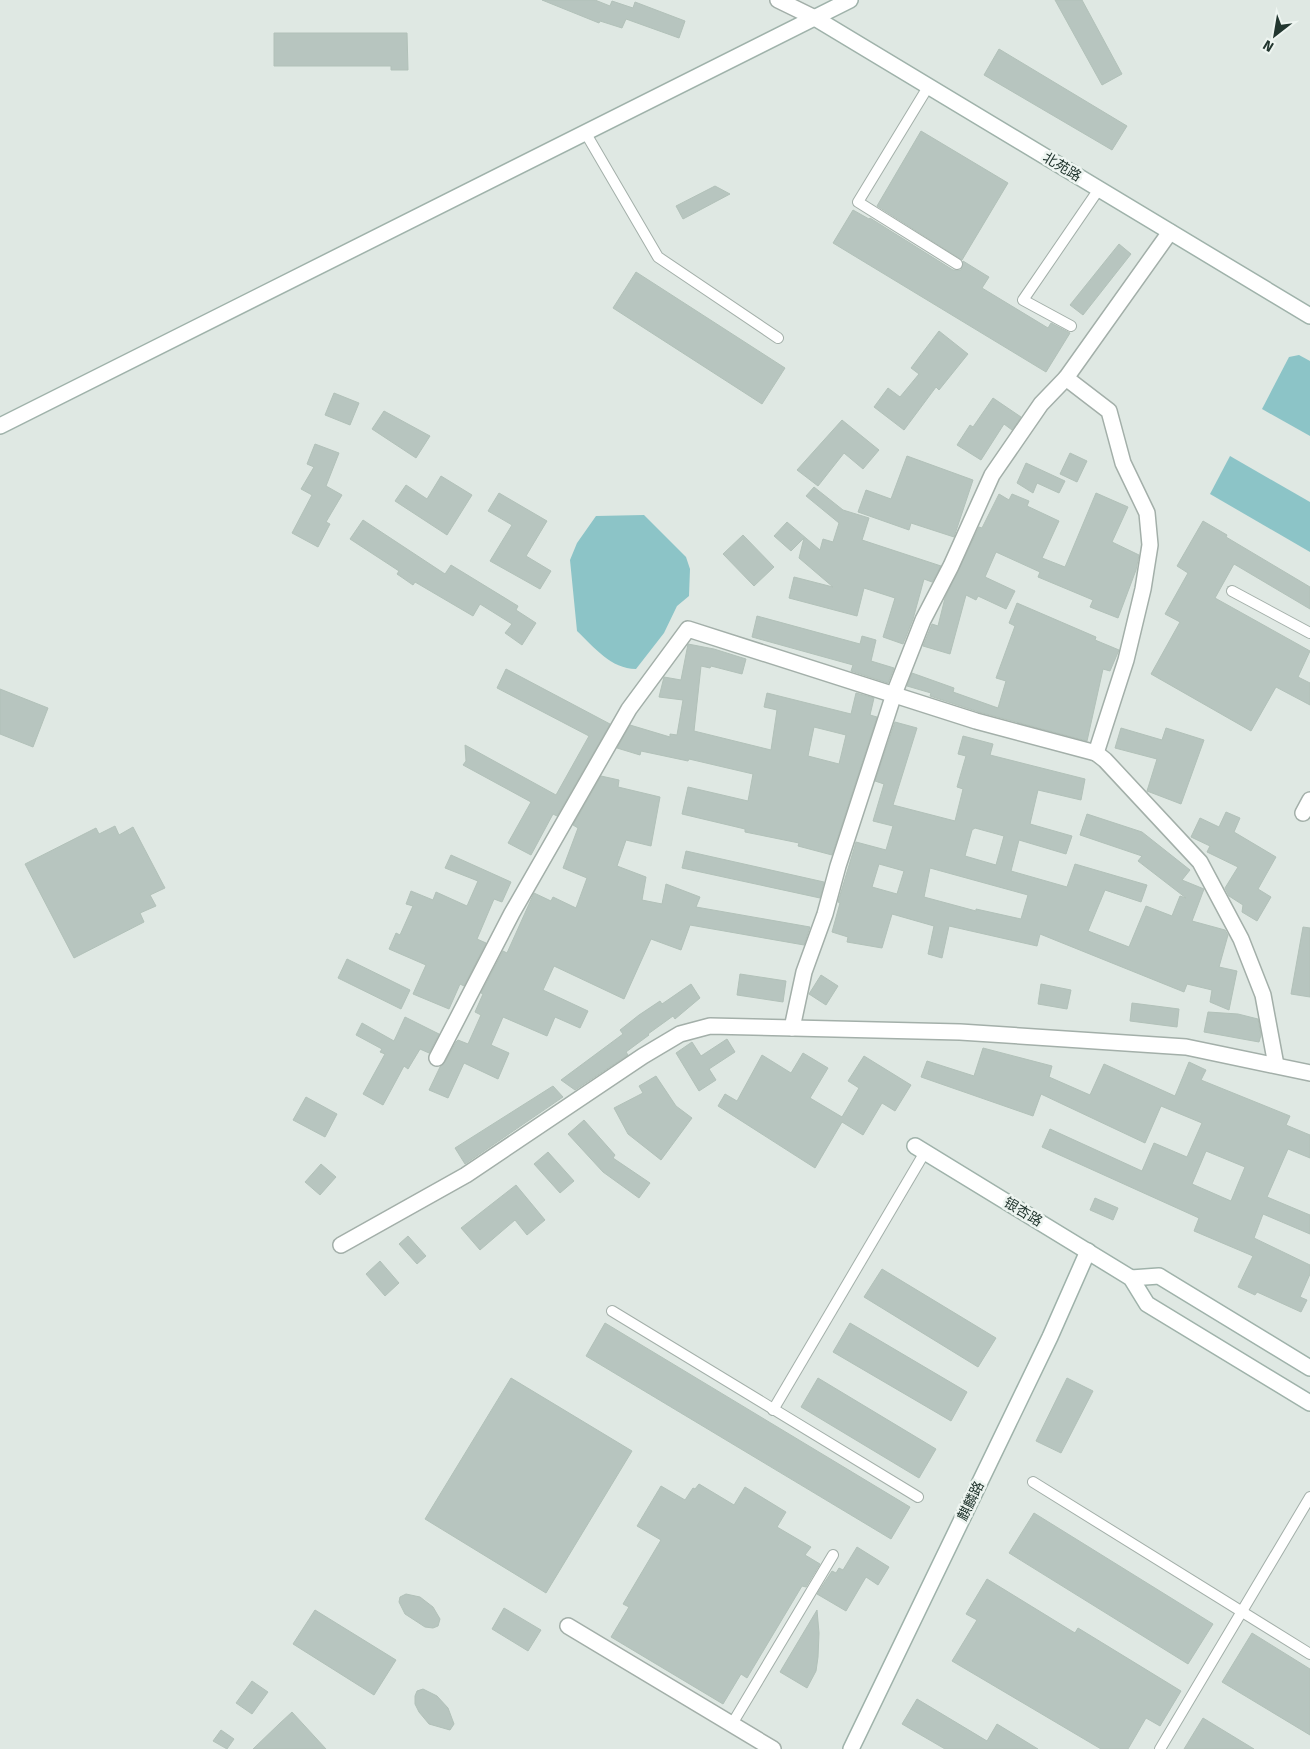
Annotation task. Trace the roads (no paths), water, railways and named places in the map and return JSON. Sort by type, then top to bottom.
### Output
[{"type":"street","name":"北苑路","points":[[778,0],[815,18],[1310,316]]},
{"type":"street","points":[[0,426],[850,0]]},
{"type":"street","points":[[792,1028],[804,972],[894,694],[923,620],[951,566],[992,475],[1041,404],[1066,378],[1170,232]]},
{"type":"street","points":[[1066,378],[1109,412],[1123,463],[1147,514],[1150,545],[1143,588],[1126,660],[1096,753]]},
{"type":"street","points":[[437,1058],[512,913],[629,709],[688,629],[976,721],[1096,753],[1105,760],[1200,862],[1241,938],[1263,995],[1276,1065]]},
{"type":"street","points":[[341,1245],[466,1175],[642,1056],[680,1034],[710,1026],[960,1032],[1186,1046],[1310,1073]]},
{"type":"street","name":"银杏路","points":[[920,1149],[1131,1278],[1147,1304],[1310,1403]]},
{"type":"street","name":"麒麟路","points":[[851,1749],[1046,1346],[1088,1251]]},
{"type":"street","points":[[1131,1278],[1159,1276],[1310,1368]]},
{"type":"street","points":[[568,1626],[773,1749]]},
{"type":"lane","points":[[928,87],[858,202],[957,264]]},
{"type":"lane","points":[[586,132],[658,257],[778,338]]},
{"type":"lane","points":[[1070,326],[1023,300],[1099,189]]},
{"type":"lane","points":[[1232,590],[1310,633]]},
{"type":"lane","points":[[774,1410],[920,1149]]},
{"type":"lane","points":[[612,1312],[918,1497]]},
{"type":"lane","points":[[1033,1482],[1310,1654]]},
{"type":"lane","points":[[1160,1749],[1310,1497]]},
{"type":"lane","points":[[732,1724],[833,1555]]},
{"type":"water","points":[[1299,355],[1310,361],[1310,436],[1262,409],[1289,357]]},
{"type":"water","points":[[1230,456],[1310,502],[1310,552],[1210,494]]},
{"type":"water","points":[[644,515],[686,557],[690,569],[689,596],[677,606],[664,633],[636,669],[627,668],[611,661],[577,631],[570,560],[577,543],[596,516]]}]
